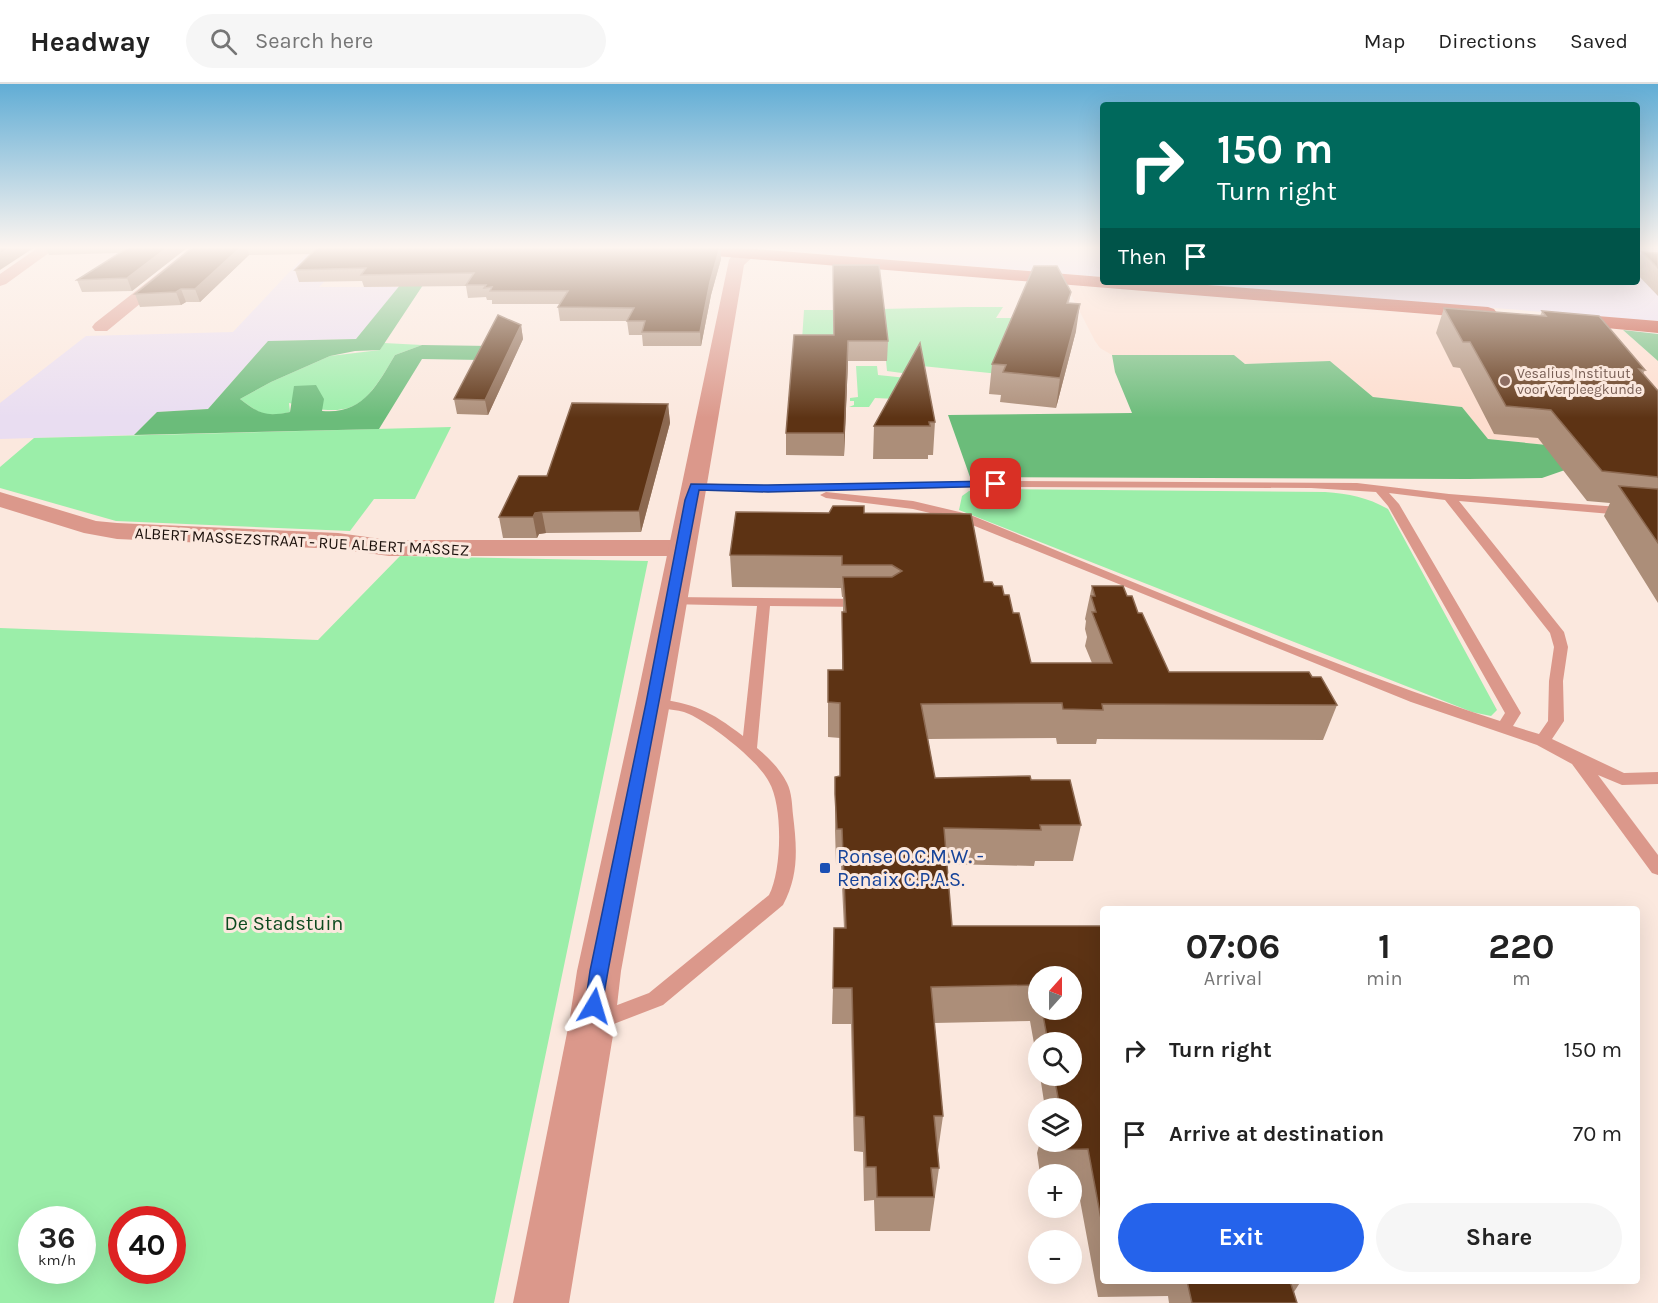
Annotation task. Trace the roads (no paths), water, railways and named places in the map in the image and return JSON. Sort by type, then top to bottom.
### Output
[{"type":"main road","points":[[1377,304],[1503,314]]},
{"type":"main road","points":[[1538,317],[1658,327]]},
{"type":"street","points":[[101,327],[130,304]]},
{"type":"street","points":[[541,1303],[592,1023],[599,971],[653,703],[729,304]]},
{"type":"street","name":"ALBERT MASSEZSTRAAT - RUE ALBERT MASSEZ","points":[[0,499],[93,528],[117,531],[338,541],[409,548],[681,548]]},
{"type":"lane","points":[[695,486],[950,497],[1311,485],[1357,486],[1381,491],[1658,514]]},
{"type":"lane","points":[[768,489],[950,497],[1055,553],[1174,604],[1416,699],[1543,741],[1622,780],[1658,778]]},
{"type":"lane","points":[[1381,491],[1393,504],[1513,713],[1503,729]]},
{"type":"lane","points":[[1449,497],[1483,537],[1529,600],[1557,632],[1561,646],[1556,681],[1556,721],[1543,741]]},
{"type":"lane","points":[[672,601],[880,603]]},
{"type":"lane","points":[[749,751],[764,602]]},
{"type":"lane","points":[[592,1023],[656,999],[776,900],[785,884],[789,864],[787,833],[779,783],[768,768],[712,720],[691,709],[653,703]]},
{"type":"lane","points":[[1578,760],[1658,868]]},
{"type":"place","name":"Vesalius Instituut voor Verpleegkunde","points":[[1505,381]]},
{"type":"place","name":"Ronse O.C.M.W. - Renaix C.P.A.S.","points":[[825,868]]},
{"type":"park label","name":"De Stadstuin","points":[[284,923]]}]
